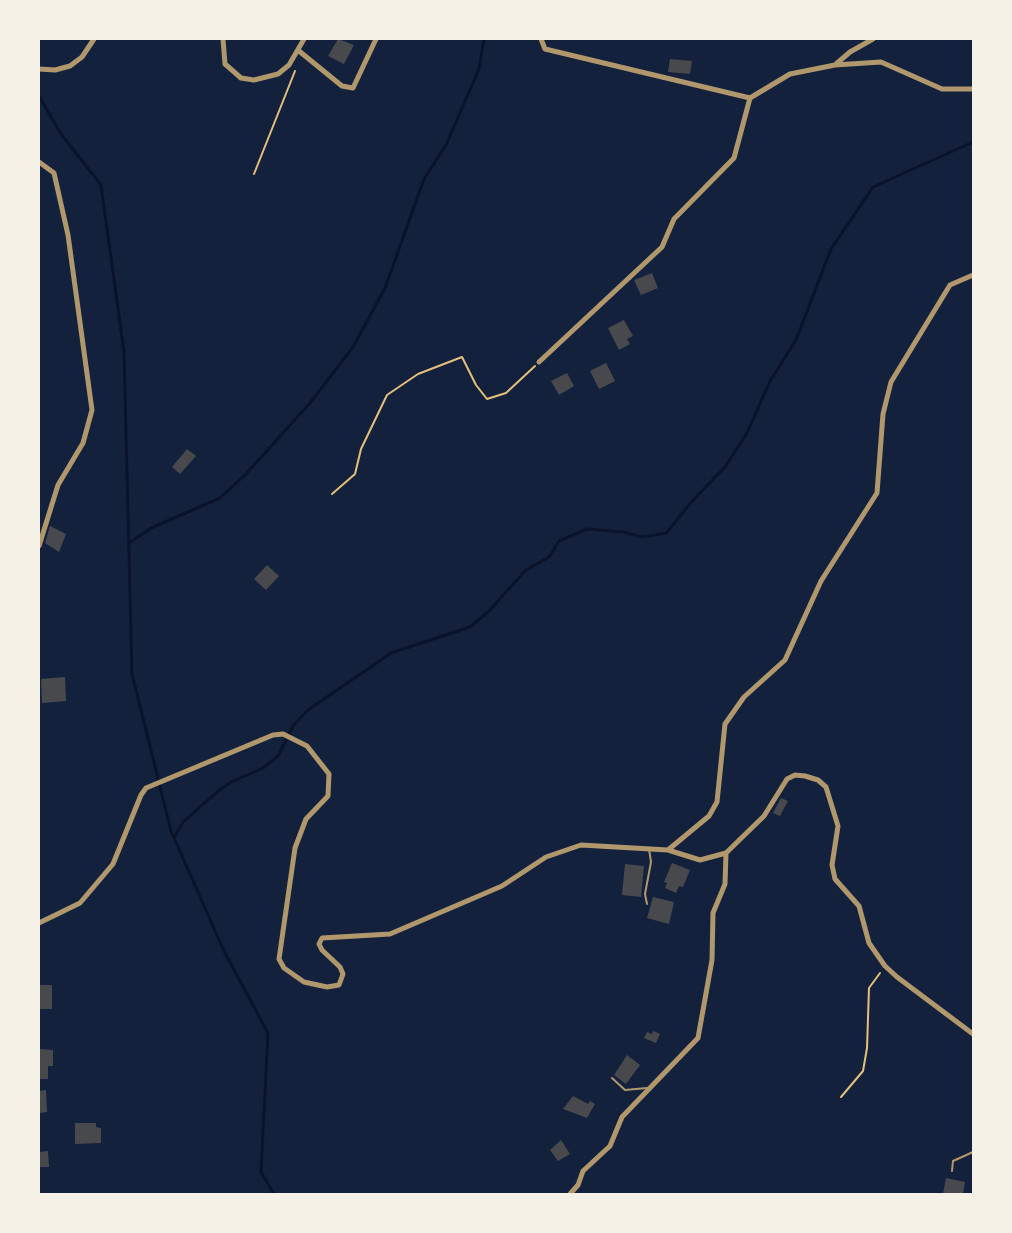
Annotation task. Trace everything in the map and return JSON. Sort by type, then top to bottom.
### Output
[{"type":"street","points":[[39,69],[55,70],[70,66],[82,57],[94,39]]},
{"type":"street","points":[[223,39],[225,64],[241,78],[254,80],[278,74],[300,52],[304,39]]},
{"type":"street","points":[[300,52],[342,86],[353,88],[376,39]]},
{"type":"street","points":[[540,39],[545,49],[750,98]]},
{"type":"street","points":[[835,65],[849,52],[873,39]]},
{"type":"street","points":[[539,362],[662,247],[674,219],[734,158],[750,98],[790,74],[835,65],[881,62],[942,89],[973,89]]},
{"type":"street","points":[[39,162],[54,172],[57,183],[68,235],[92,410],[83,443],[58,485],[39,546]]},
{"type":"street","points":[[668,850],[709,816],[717,802],[725,724],[744,697],[785,660],[821,581],[877,493],[883,414],[891,382],[950,285],[973,275]]},
{"type":"street","points":[[39,922],[49,920],[80,903],[114,864],[141,795],[153,784],[166,781],[261,739],[284,734],[294,738],[316,755],[329,774],[330,785],[328,796],[306,819],[295,848],[279,959],[284,968],[304,982],[327,987],[339,985],[343,974],[340,967],[322,950],[320,944],[322,938],[390,934],[502,886],[546,856],[581,845],[668,850],[700,860],[726,853],[764,816],[787,779],[795,776],[818,780],[826,787],[838,826],[832,865],[836,879],[859,906],[870,943],[885,966],[973,1034]]},
{"type":"street","points":[[570,1194],[578,1185],[583,1171],[610,1146],[622,1117],[698,1038],[712,960],[713,913],[725,884],[726,853]]},
{"type":"lane","points":[[646,904],[645,894],[651,862],[649,849]]},
{"type":"lane","points":[[612,1078],[625,1090],[650,1087]]},
{"type":"lane","points":[[952,1171],[953,1161],[973,1152]]},
{"type":"path","points":[[254,174],[300,52]]},
{"type":"path","points":[[332,494],[356,474],[361,449],[387,395],[418,374],[462,357],[476,385],[488,399],[506,393],[539,362]]},
{"type":"path","points":[[841,1097],[863,1071],[867,1048],[869,988],[885,966]]},
{"type":"building","points":[[338,39],[354,45],[344,64],[328,56]]},
{"type":"building","points":[[670,59],[692,61],[690,74],[668,72]]},
{"type":"building","points":[[652,273],[658,288],[641,295],[634,280]]},
{"type":"building","points":[[624,320],[633,336],[627,339],[630,344],[619,350],[608,328]]},
{"type":"building","points":[[606,363],[615,381],[599,389],[590,371]]},
{"type":"building","points":[[567,373],[574,386],[559,395],[551,381]]},
{"type":"building","points":[[187,449],[196,456],[180,474],[172,467]]},
{"type":"building","points":[[50,526],[66,534],[59,552],[45,543]]},
{"type":"building","points":[[267,565],[279,576],[266,590],[254,579]]},
{"type":"building","points":[[65,677],[66,701],[42,703],[41,679]]},
{"type":"building","points":[[781,798],[788,801],[780,816],[773,813]]},
{"type":"building","points":[[672,863],[690,870],[683,887],[679,886],[676,893],[665,888],[667,883],[664,882]]},
{"type":"building","points":[[625,864],[644,866],[641,897],[622,895]]},
{"type":"building","points":[[653,897],[674,902],[669,924],[647,918]]},
{"type":"building","points":[[39,985],[52,985],[52,1009],[39,1009]]},
{"type":"building","points":[[653,1031],[660,1034],[656,1043],[644,1038],[647,1032],[652,1034]]},
{"type":"building","points":[[39,1049],[53,1050],[53,1066],[48,1066],[48,1079],[39,1079]]},
{"type":"building","points":[[627,1055],[640,1065],[626,1084],[614,1075]]},
{"type":"building","points":[[46,1090],[47,1112],[39,1113],[39,1091]]},
{"type":"building","points":[[573,1096],[588,1104],[590,1101],[595,1104],[587,1118],[563,1109]]},
{"type":"building","points":[[75,1123],[96,1123],[96,1127],[101,1128],[101,1143],[75,1144]]},
{"type":"building","points":[[561,1140],[570,1154],[558,1161],[550,1150]]},
{"type":"building","points":[[48,1151],[49,1167],[39,1167],[39,1152]]},
{"type":"building","points":[[946,1178],[965,1182],[963,1194],[943,1194]]},
{"type":"waterway","points":[[129,543],[151,528],[220,498],[246,474],[310,403],[353,347],[385,288],[424,179],[446,145],[479,69],[484,39]]},
{"type":"waterway","points":[[39,96],[61,134],[101,185],[124,352],[132,674],[171,831],[224,951],[268,1033],[261,1172],[274,1194]]},
{"type":"waterway","points":[[174,838],[183,822],[217,792],[231,782],[263,768],[278,756],[293,726],[308,710],[391,653],[470,627],[488,612],[526,570],[549,557],[559,541],[587,529],[624,532],[642,537],[666,533],[725,467],[747,433],[770,381],[796,340],[831,249],[873,187],[973,142]]}]
